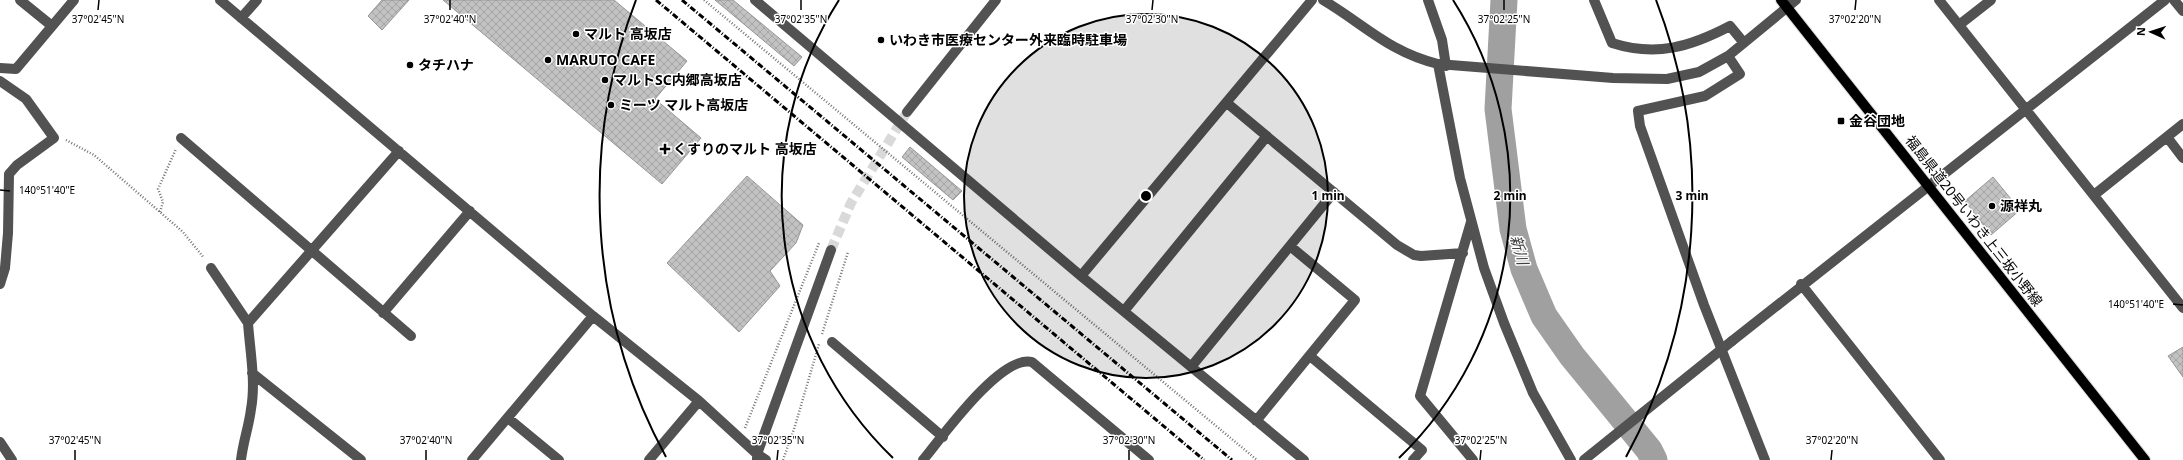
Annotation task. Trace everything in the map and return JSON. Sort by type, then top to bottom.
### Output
[{"type":"main road","name":"福島県道20号いわき上三坂小野線","points":[[1786,3],[1927,186],[2145,460]]},
{"type":"street","points":[[20,0],[52,26]]},
{"type":"street","points":[[0,68],[16,69],[74,0]]},
{"type":"street","points":[[220,0],[593,316],[699,401],[741,439],[757,457],[766,460]]},
{"type":"street","points":[[241,18],[257,0]]},
{"type":"street","points":[[907,112],[996,0]]},
{"type":"street","points":[[1081,276],[1312,0]]},
{"type":"street","points":[[1323,0],[1348,15],[1398,51],[1420,60],[1447,65],[1613,78],[1668,79],[1699,72],[1728,56],[1786,3],[1796,0]]},
{"type":"street","points":[[1428,0],[1442,40],[1447,65],[1460,178],[1484,268],[1504,323],[1533,393],[1571,460]]},
{"type":"street","points":[[1594,0],[1612,43],[1629,49],[1653,51],[1672,49],[1705,39],[1730,26],[1744,43]]},
{"type":"street","points":[[1939,0],[2183,308]]},
{"type":"street","points":[[1959,25],[1991,0]]},
{"type":"street","points":[[1584,460],[1801,284],[2165,0]]},
{"type":"street","points":[[2174,0],[2183,11]]},
{"type":"street","points":[[757,1],[1081,276],[1304,460]]},
{"type":"street","points":[[1728,56],[1740,74],[1722,87],[1705,96],[1638,111],[1640,126],[1704,305],[1766,460]]},
{"type":"street","points":[[0,81],[26,100],[54,138],[16,165],[10,174],[8,233],[4,268],[0,284]]},
{"type":"street","points":[[1227,103],[1397,245],[1414,255],[1463,253]]},
{"type":"street","points":[[2094,195],[2183,124]]},
{"type":"street","points":[[1124,311],[1267,136]]},
{"type":"street","points":[[2167,137],[2183,158]]},
{"type":"street","points":[[181,138],[411,336]]},
{"type":"street","points":[[248,323],[399,151]]},
{"type":"street","points":[[1191,366],[1334,192]]},
{"type":"street","points":[[383,313],[470,211]]},
{"type":"street","points":[[1472,222],[1420,396],[1473,460]]},
{"type":"street","points":[[1256,421],[1355,300],[1290,246]]},
{"type":"street","points":[[757,457],[832,250]]},
{"type":"street","points":[[211,268],[248,323],[252,373],[252,408],[243,442],[242,460]]},
{"type":"street","points":[[1801,284],[1938,459]]},
{"type":"street","points":[[472,460],[593,316]]},
{"type":"street","points":[[832,342],[943,436]]},
{"type":"street","points":[[1310,356],[1422,450],[1413,460]]},
{"type":"street","points":[[924,460],[988,382],[1016,363],[1025,360],[1032,362],[1150,460]]},
{"type":"street","points":[[252,373],[361,460]]},
{"type":"street","points":[[649,460],[699,401]]},
{"type":"street","points":[[508,418],[559,460]]},
{"type":"street","points":[[0,442],[12,460]]},
{"type":"path","points":[[704,0],[968,222],[1258,460]]},
{"type":"path","points":[[54,138],[59,136],[94,155],[184,232],[211,268]]},
{"type":"path","points":[[160,212],[163,202],[158,189],[181,138]]},
{"type":"path","points":[[741,439],[819,243]]},
{"type":"path","points":[[783,460],[795,426],[848,252]]},
{"type":"building","points":[[382,0],[409,0],[382,30],[368,16]]},
{"type":"building","name":"マルトSC内郷高坂店","points":[[443,0],[614,0],[687,61],[655,99],[701,138],[662,184]]},
{"type":"building","points":[[715,0],[733,0],[802,57],[794,66]]},
{"type":"building","points":[[910,147],[962,191],[953,200],[902,157]]},
{"type":"building","points":[[747,176],[803,225],[796,243],[770,271],[780,286],[739,332],[667,263]]},
{"type":"building","name":"源祥丸","points":[[1993,177],[2020,210],[1991,235],[1965,201]]},
{"type":"building","points":[[2183,347],[2183,377],[2168,356]]},
{"type":"waterway","name":"新川","points":[[1504,0],[1498,109],[1513,229],[1524,269],[1544,316],[1572,356],[1649,450],[1654,460]]},
{"type":"tunnel","points":[[831,250],[851,203],[907,112]]},
{"type":"railway","points":[[656,0],[1204,460]]},
{"type":"railway","points":[[682,0],[1232,460]]},
{"type":"place","name":"マルト 高坂店","points":[[576,34]]},
{"type":"place","name":"いわき市医療センター外来臨時駐車場","points":[[881,40]]},
{"type":"place","name":"MARUTO CAFE","points":[[548,60]]},
{"type":"place","name":"タチハナ","points":[[410,65]]},
{"type":"place","name":"マルトSC内郷高坂店","points":[[605,80]]},
{"type":"place","name":"ミーツ マルト高坂店","points":[[611,105]]},
{"type":"place","name":"金谷団地","points":[[1841,121]]},
{"type":"place","name":"くすりのマルト 高坂店","points":[[665,149]]},
{"type":"place","name":"源祥丸","points":[[1992,206]]}]
